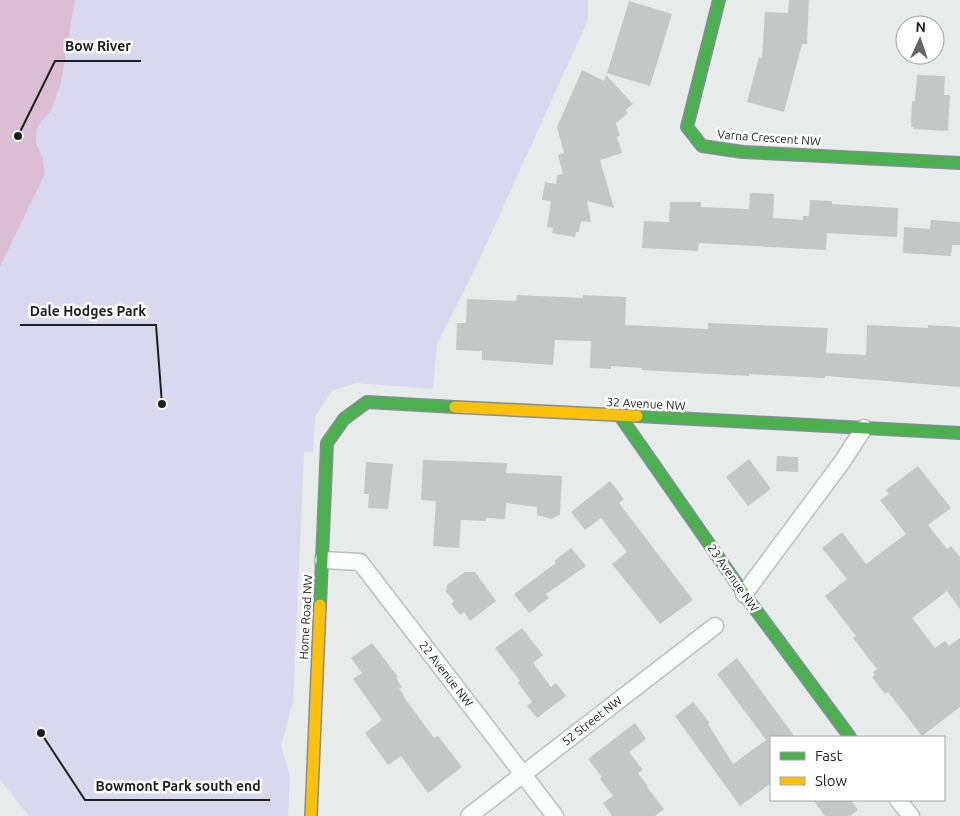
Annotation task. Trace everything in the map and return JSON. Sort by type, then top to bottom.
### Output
[{"type":"street","name":"Varna Crescent NW","points":[[719,0],[687,127],[702,146],[743,152],[960,163]]},
{"type":"street","name":"32 Avenue NW","points":[[339,423],[352,410],[367,402],[960,433]]},
{"type":"street","name":"23 Avenue NW","points":[[620,416],[744,594],[849,736]]},
{"type":"street","name":"Home Road NW","points":[[311,816],[327,443],[339,423]]},
{"type":"street","points":[[744,594],[842,462],[864,428]]},
{"type":"street","name":"22 Avenue NW","points":[[322,560],[360,562],[555,816]]},
{"type":"street","name":"52 Street NW","points":[[469,816],[715,626]]},
{"type":"street","points":[[899,801],[912,816]]},
{"type":"shaded area","points":[[0,0],[75,0],[61,83],[51,111],[42,120],[37,129],[36,143],[43,159],[45,174],[0,267]]},
{"type":"shaded area","points":[[75,0],[588,0],[588,20],[475,269],[437,344],[433,389],[356,383],[332,391],[315,417],[313,452],[304,452],[293,702],[281,746],[290,776],[288,816],[29,816],[0,780],[0,267],[45,174],[43,159],[36,143],[37,129],[42,120],[51,111],[61,83]]},
{"type":"building","points":[[789,0],[809,0],[807,44],[802,44],[784,112],[747,102],[759,57],[762,58],[765,12],[788,13]]},
{"type":"building","points":[[629,1],[672,14],[650,86],[607,73]]},
{"type":"building","points":[[582,70],[604,81],[606,75],[633,104],[625,110],[628,113],[616,123],[620,136],[617,137],[622,153],[600,160],[614,208],[587,201],[591,222],[581,221],[579,232],[576,232],[575,237],[552,233],[553,228],[547,227],[551,201],[542,200],[545,182],[556,184],[557,175],[563,174],[558,155],[564,153],[557,127]]},
{"type":"building","points":[[917,75],[945,76],[944,95],[950,95],[948,131],[913,129],[914,127],[911,127],[912,101],[915,101]]},
{"type":"building","points":[[750,193],[774,194],[773,218],[803,220],[803,216],[809,216],[810,200],[832,201],[832,204],[898,208],[897,237],[827,233],[826,250],[699,243],[698,251],[642,248],[644,221],[669,222],[670,202],[701,202],[701,207],[749,209]]},
{"type":"building","points":[[931,220],[960,222],[960,245],[952,245],[951,256],[903,253],[904,227],[930,229]]},
{"type":"building","points":[[517,295],[583,298],[583,295],[626,297],[625,325],[708,329],[708,323],[828,328],[826,353],[866,355],[867,325],[928,328],[928,325],[960,327],[960,387],[825,376],[825,378],[749,374],[749,376],[642,370],[642,368],[611,366],[611,369],[590,368],[591,341],[555,340],[553,365],[482,360],[482,351],[456,350],[457,323],[466,323],[467,299],[516,301]]},
{"type":"building","points":[[777,456],[798,457],[798,472],[776,471]]},
{"type":"building","points":[[749,459],[771,489],[748,506],[726,477]]},
{"type":"building","points":[[423,460],[507,463],[506,473],[562,476],[560,514],[552,519],[537,515],[537,507],[506,503],[505,519],[486,518],[486,521],[461,520],[459,548],[433,546],[436,501],[421,500]]},
{"type":"building","points":[[366,462],[393,464],[388,509],[368,508],[369,494],[364,494]]},
{"type":"building","points":[[918,466],[951,508],[928,525],[947,549],[951,546],[960,557],[960,609],[947,591],[912,618],[935,648],[945,641],[949,646],[960,638],[960,707],[922,736],[888,692],[885,694],[872,677],[875,675],[873,672],[877,669],[853,638],[856,636],[825,596],[847,579],[822,548],[842,532],[866,564],[906,534],[880,500],[889,494],[886,490]]},
{"type":"building","points":[[610,481],[624,499],[619,503],[693,600],[660,624],[612,564],[627,552],[601,518],[585,530],[571,512]]},
{"type":"building","points":[[571,548],[586,566],[546,594],[549,598],[529,613],[514,594],[556,563],[554,561]]},
{"type":"building","points":[[465,572],[475,572],[496,601],[470,621],[464,612],[460,615],[451,604],[454,601],[446,592],[447,585]]},
{"type":"building","points":[[522,628],[543,655],[533,663],[551,687],[556,683],[566,696],[537,718],[527,706],[532,702],[518,683],[520,681],[495,648]]},
{"type":"building","points":[[372,643],[398,677],[396,678],[402,687],[399,689],[403,696],[434,738],[438,736],[462,767],[428,793],[401,756],[388,765],[365,733],[382,720],[353,679],[362,673],[351,658]]},
{"type":"building","points":[[737,658],[794,736],[770,736],[770,784],[740,806],[675,716],[693,702],[710,723],[708,724],[733,764],[766,740],[717,674]]},
{"type":"building","points":[[635,723],[646,739],[629,752],[643,770],[638,773],[664,809],[655,816],[612,816],[603,803],[613,796],[600,779],[602,777],[588,759]]},
{"type":"building","points":[[814,801],[852,801],[858,810],[850,816],[825,816]]},
{"type":"traffic: fast","points":[[719,0],[687,127],[702,146],[743,152],[960,163]]},
{"type":"traffic: fast","points":[[320,605],[327,443],[344,419],[367,402],[455,407]]},
{"type":"traffic: fast","points":[[620,416],[744,594],[849,736]]},
{"type":"traffic: fast","points":[[637,416],[960,433]]},
{"type":"traffic: slow","points":[[455,407],[637,416]]},
{"type":"traffic: slow","points":[[311,816],[320,605]]},
{"type":"place","name":"Bow River","points":[[18,136]]},
{"type":"place","name":"Dale Hodges Park","points":[[162,404]]},
{"type":"place","name":"Bowmont Park south end","points":[[41,733]]}]
